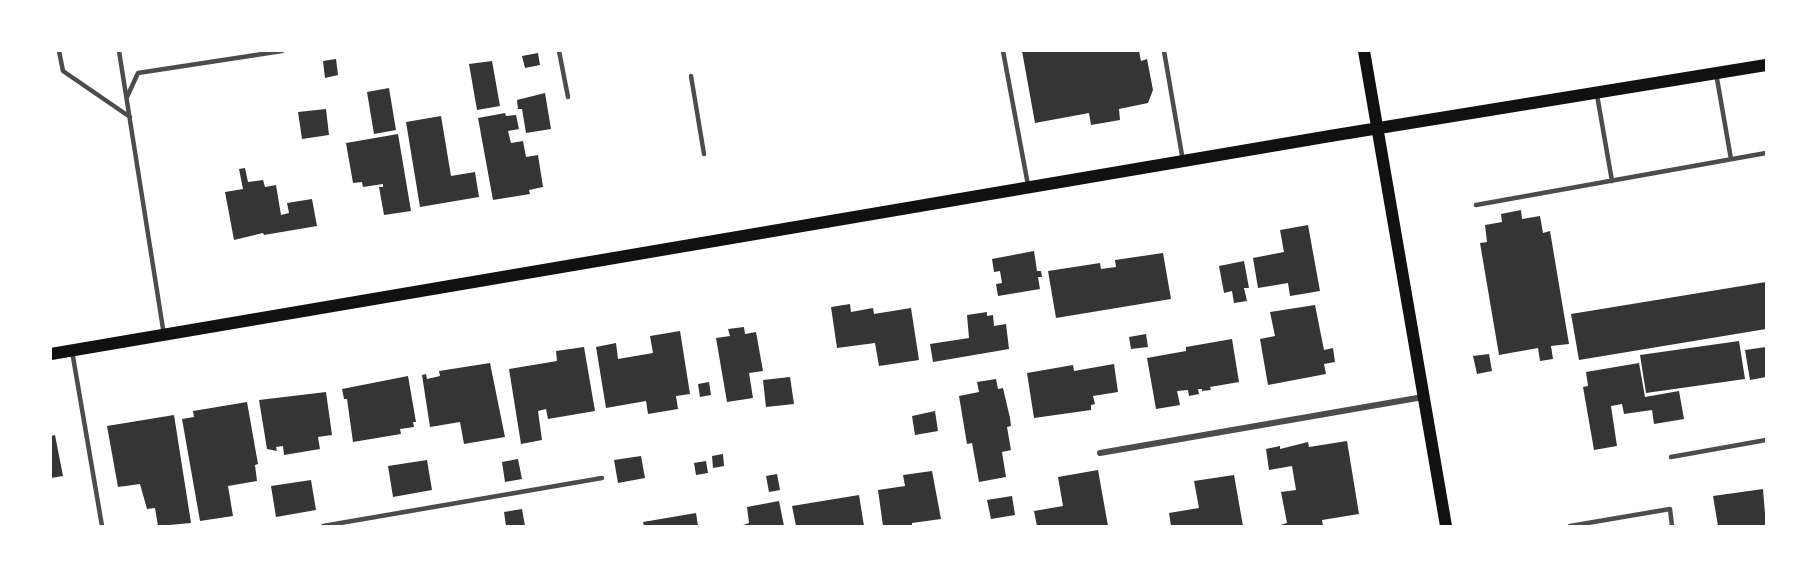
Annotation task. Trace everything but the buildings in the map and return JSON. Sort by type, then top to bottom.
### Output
[{"type":"main road","points":[[1365,51],[1446,526]]},
{"type":"main road","points":[[51,354],[1377,128],[1766,65]]},
{"type":"street","points":[[1100,453],[1424,397]]},
{"type":"lane","points":[[59,51],[63,72],[130,117]]},
{"type":"lane","points":[[119,51],[164,335]]},
{"type":"lane","points":[[127,97],[138,73],[282,51]]},
{"type":"lane","points":[[559,51],[568,97]]},
{"type":"lane","points":[[1003,51],[1028,188]]},
{"type":"lane","points":[[1164,51],[1183,161]]},
{"type":"lane","points":[[1716,73],[1731,159]]},
{"type":"lane","points":[[691,76],[704,154]]},
{"type":"lane","points":[[1596,92],[1612,181]]},
{"type":"lane","points":[[1476,206],[1766,153]]},
{"type":"lane","points":[[72,351],[102,526]]},
{"type":"lane","points":[[1671,457],[1766,440]]},
{"type":"lane","points":[[323,526],[602,478]]},
{"type":"lane","points":[[1570,526],[1670,509],[1672,526]]}]
